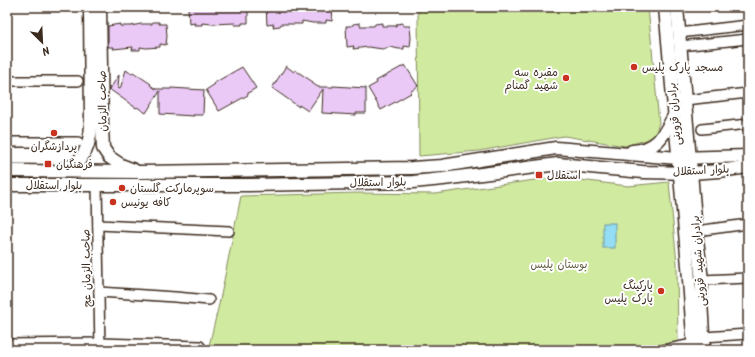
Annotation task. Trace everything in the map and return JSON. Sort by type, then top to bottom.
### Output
[{"type":"main road","name":"صاحب الزمان","points":[[56,171],[73,165],[82,156],[84,142],[91,125],[90,7]]},
{"type":"main road","name":"صاحب الزمان","points":[[100,7],[103,148],[109,157],[121,165],[141,172]]},
{"type":"main road","name":"برادران قزوینی","points":[[665,7],[678,158],[686,173]]},
{"type":"main road","points":[[677,7],[691,158],[686,173]]},
{"type":"main road","points":[[607,153],[639,151],[650,147],[666,133],[675,114]]},
{"type":"main road","points":[[84,142],[90,150],[95,153],[100,154],[103,148]]},
{"type":"main road","name":"بلوار استقلال","points":[[7,171],[141,172],[412,168],[442,166],[556,148],[678,158],[747,159]]},
{"type":"main road","name":"بلوار استقلال","points":[[7,185],[249,185],[413,182],[558,164],[643,172],[686,173],[719,171],[747,159]]},
{"type":"main road","points":[[719,171],[748,172]]},
{"type":"main road","name":"برادران شهید قزوینی","points":[[686,173],[696,231],[702,280],[701,301],[704,350]]},
{"type":"main road","name":"برادران شهید قزوینی","points":[[686,173],[688,266],[694,347]]},
{"type":"street","points":[[679,33],[748,25]]},
{"type":"street","points":[[680,46],[748,39]]},
{"type":"street","points":[[7,81],[78,81]]},
{"type":"street","points":[[685,100],[748,93]]},
{"type":"street","points":[[702,129],[748,124]]},
{"type":"street","points":[[7,142],[84,142]]},
{"type":"street","name":"صاحب الزمان عج","points":[[97,184],[100,346]]},
{"type":"street","points":[[696,231],[748,224]]},
{"type":"street","points":[[98,225],[229,231]]},
{"type":"street","points":[[702,280],[748,278]]},
{"type":"street","points":[[99,292],[209,300]]},
{"type":"street","points":[[704,337],[748,334]]},
{"type":"street","points":[[7,344],[200,346]]},
{"type":"street","points":[[663,350],[694,347]]},
{"type":"green space","points":[[418,7],[648,7],[659,123],[655,135],[646,140],[625,146],[564,136],[479,151],[419,156]]},
{"type":"green space","name":"بوستان پلیس","points":[[556,177],[628,186],[669,182],[677,263],[678,343],[639,350],[208,350],[220,300],[241,196],[359,193],[435,194]]},
{"type":"water","points":[[603,223],[615,223],[615,248],[603,248]]},
{"type":"building","points":[[188,7],[248,7],[248,23],[242,23],[242,25],[234,25],[235,23],[202,23],[202,25],[194,25],[195,23],[189,24]]},
{"type":"building","points":[[266,7],[333,7],[332,21],[326,20],[326,23],[313,23],[302,21],[302,24],[281,24],[280,26],[273,27],[274,24],[267,25]]},
{"type":"building","points":[[152,22],[166,24],[166,45],[160,44],[160,47],[140,47],[140,50],[132,50],[133,47],[113,49],[114,47],[108,47],[108,26],[120,24],[120,26],[131,26],[152,24]]},
{"type":"building","points":[[360,23],[360,26],[374,26],[375,24],[382,23],[382,26],[396,26],[396,24],[403,23],[403,26],[410,26],[410,47],[404,46],[404,49],[390,47],[383,49],[368,47],[353,49],[354,46],[347,47],[346,26],[352,26],[353,24]]},
{"type":"building","points":[[405,65],[418,86],[410,92],[411,93],[381,110],[368,88],[377,83],[376,81]]},
{"type":"building","points":[[286,66],[294,72],[295,70],[318,87],[333,86],[366,88],[366,113],[356,113],[356,115],[322,113],[323,89],[308,111],[299,105],[299,107],[272,88]]},
{"type":"building","points":[[242,67],[256,88],[248,93],[248,95],[219,111],[206,90],[215,84],[214,83]]},
{"type":"building","points":[[126,70],[132,74],[133,72],[156,89],[171,88],[204,90],[203,115],[193,115],[194,116],[160,114],[160,91],[146,113],[137,107],[136,108],[109,89],[119,75],[118,88],[120,89]]},
{"type":"place","name":"مسجد پارک پلیس","points":[[634,67]]},
{"type":"place","name":"مقبره سه شهید گمنام","points":[[566,78]]},
{"type":"place","name":"پردازشگران","points":[[54,133]]},
{"type":"place","name":"فرهنگیان","points":[[48,164]]},
{"type":"place","name":"استقلال","points":[[539,175]]},
{"type":"place","name":"سوپرمارکت گلستان","points":[[122,188]]},
{"type":"place","name":"کافه یونیس","points":[[113,202]]},
{"type":"place","name":"پارکینگ پارک پلیس","points":[[661,291]]}]
